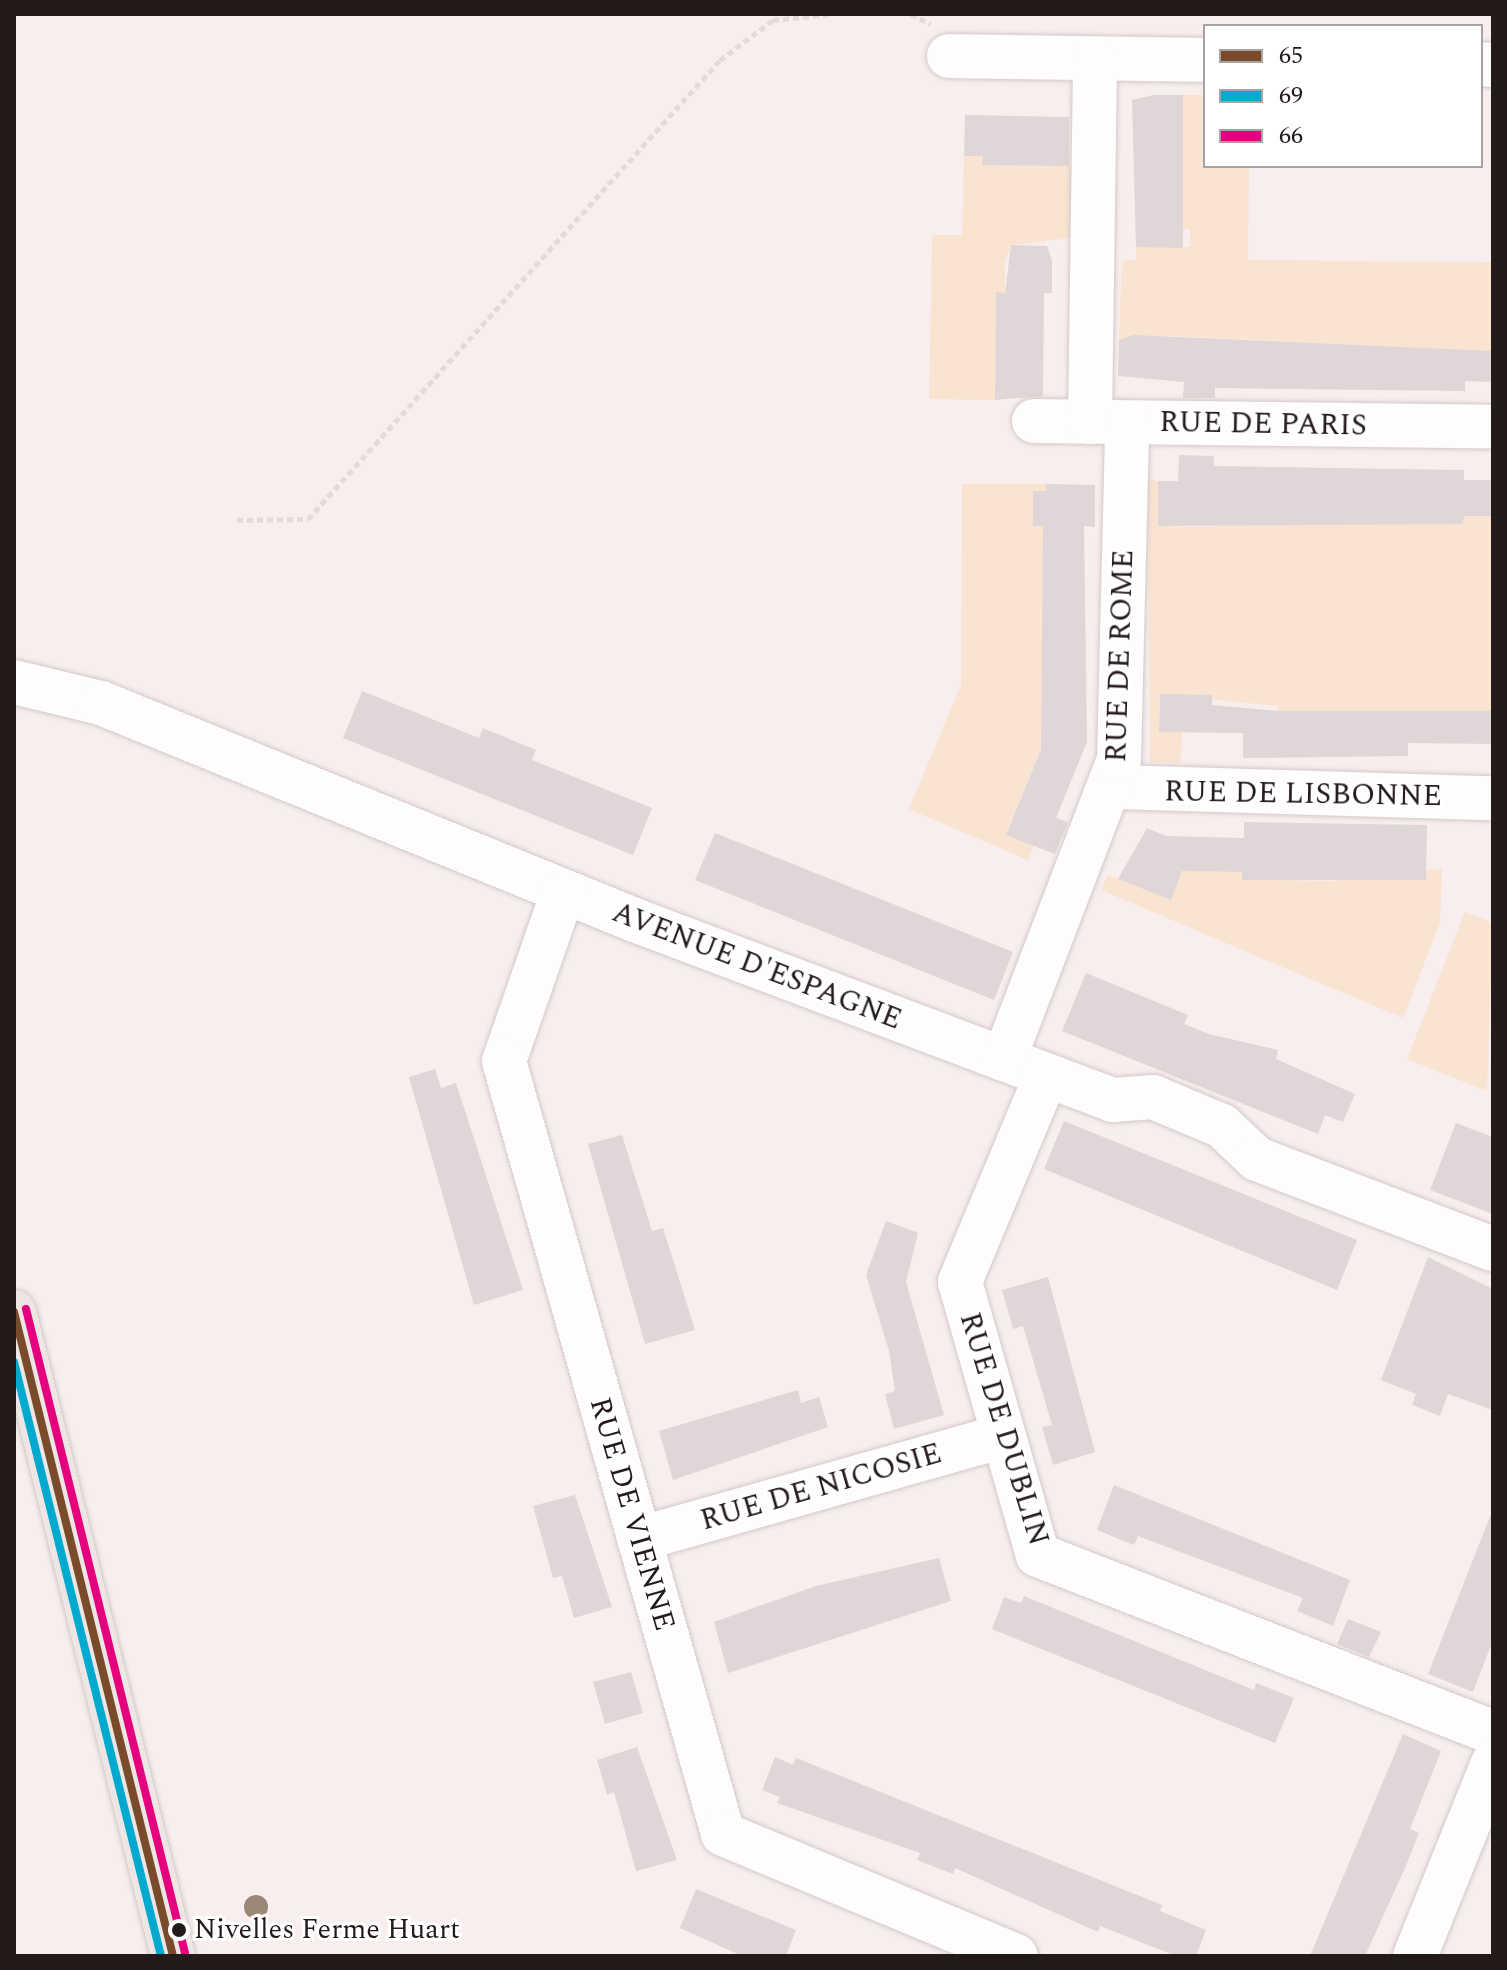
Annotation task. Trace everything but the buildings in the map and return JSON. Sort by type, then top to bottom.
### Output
[{"type":"main road","points":[[14,1312],[173,1956]]},
{"type":"street","points":[[949,56],[1203,60]]},
{"type":"street","name":"RUE DE ROME","points":[[1004,1059],[1114,787],[1108,422],[1095,59]]},
{"type":"street","name":"RUE DE PARIS","points":[[1034,421],[1493,427]]},
{"type":"street","name":"AVENUE D'ESPAGNE","points":[[14,682],[101,703],[563,892],[1046,1076],[1113,1100],[1153,1097],[1222,1126],[1257,1159],[1493,1249]]},
{"type":"street","name":"RUE DE LISBONNE","points":[[1114,787],[1493,798]]},
{"type":"street","name":"RUE DE VIENNE","points":[[563,892],[504,1061],[723,1834],[1016,1956]]},
{"type":"street","name":"RUE DE DUBLIN","points":[[1046,1076],[960,1282],[1038,1555],[1493,1732]]},
{"type":"street","name":"RUE DE NICOSIE","points":[[639,1539],[1003,1436]]},
{"type":"street","points":[[1415,1956],[1493,1763]]},
{"type":"path","points":[[237,520],[308,519],[720,60],[773,20],[832,14]]},
{"type":"shaded area","points":[[1183,95],[1203,95],[1203,168],[1249,168],[1248,260],[1493,262],[1493,351],[1169,336],[1119,340],[1122,261],[1136,260],[1136,247],[1190,247],[1190,229],[1183,229]]},
{"type":"shaded area","points":[[964,156],[983,156],[983,165],[1074,166],[1072,238],[1011,245],[1005,262],[1005,293],[996,293],[995,400],[929,399],[932,235],[962,235]]},
{"type":"shaded area","points":[[1148,478],[1158,481],[1158,526],[1214,527],[1214,511],[1463,524],[1464,516],[1493,516],[1493,711],[1294,711],[1277,739],[1277,706],[1160,694],[1159,731],[1182,732],[1181,763],[1150,762]]},
{"type":"shaded area","points":[[962,484],[1046,484],[1046,491],[1033,491],[1033,525],[1043,526],[1047,733],[1006,834],[1034,846],[1028,860],[909,809],[961,685]]},
{"type":"shaded area","points":[[1186,862],[1191,871],[1242,872],[1243,880],[1338,881],[1339,872],[1425,880],[1426,870],[1442,869],[1440,923],[1403,1018],[1101,890],[1108,875],[1170,899]]},
{"type":"shaded area","points":[[1465,912],[1493,923],[1487,1091],[1407,1059]]},
{"type":"transit line","name":"66","points":[[26,1309],[185,1953]]},
{"type":"transit line","name":"65","points":[[14,1312],[173,1956]]},
{"type":"transit line","name":"69","points":[[14,1362],[161,1956]]},
{"type":"place","name":"Nivelles Ferme Huart","points":[[179,1930]]}]
